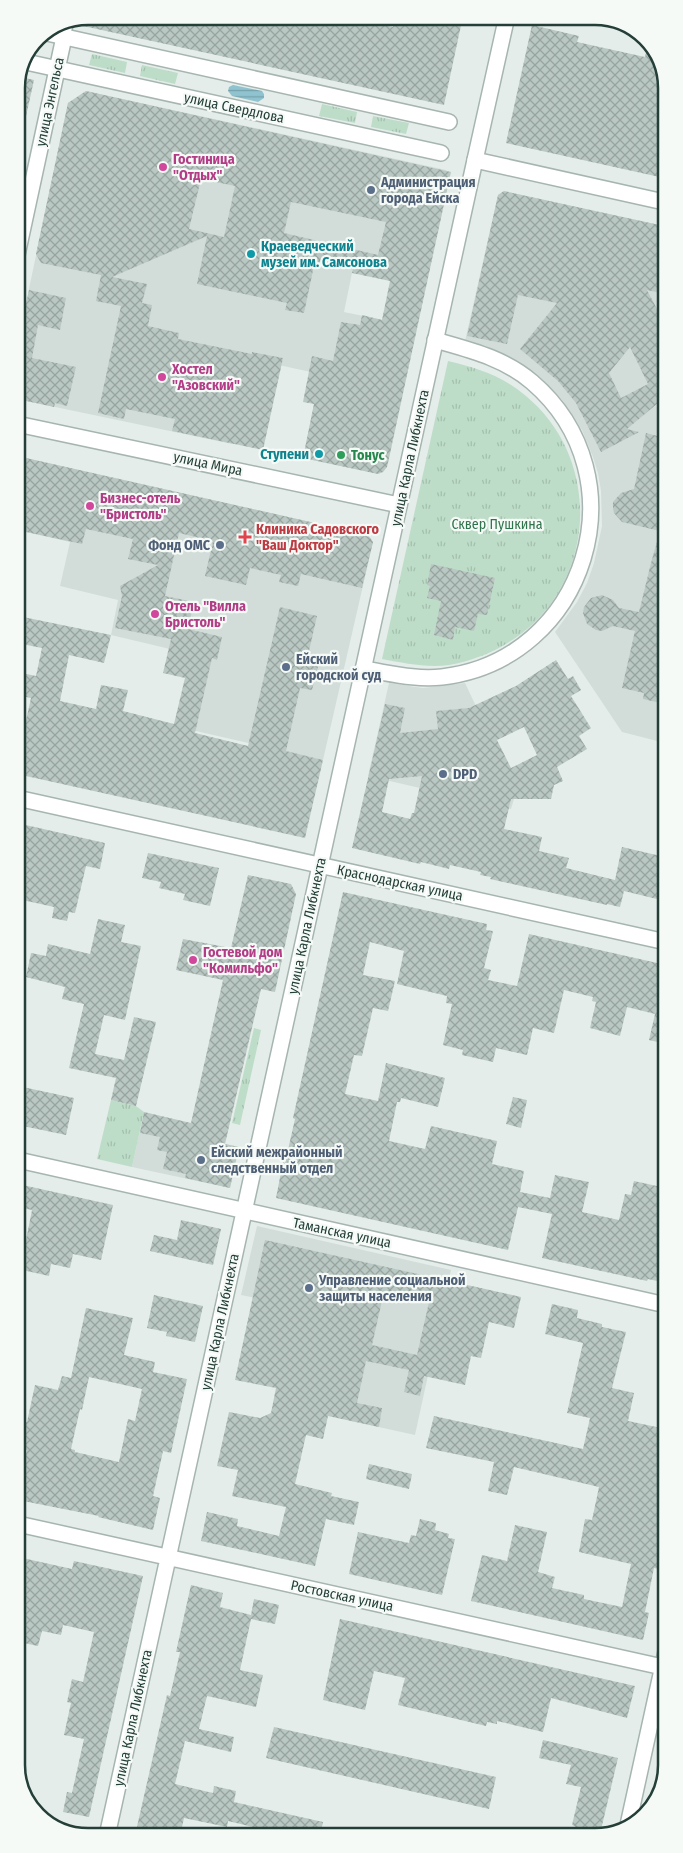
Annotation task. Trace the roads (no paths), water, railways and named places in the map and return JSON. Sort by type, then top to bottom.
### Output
[{"type":"street","name":"улица Карла Либкнехта","points":[[109,1828],[505,25]]},
{"type":"street","points":[[66,31],[449,122]]},
{"type":"street","name":"улица Энгельса","points":[[25,218],[66,31]]},
{"type":"street","name":"улица Свердлова","points":[[31,63],[441,153]]},
{"type":"street","points":[[475,160],[658,201]]},
{"type":"street","points":[[363,669],[416,678],[431,678],[467,672],[499,660],[529,640],[552,618],[572,588],[585,553],[591,516],[588,478],[580,449],[566,422],[546,395],[532,382],[509,366],[475,350],[435,340]]},
{"type":"street","name":"улица Мира","points":[[25,426],[399,505]]},
{"type":"street","name":"Краснодарская улица","points":[[25,800],[658,940]]},
{"type":"street","name":"Таманская улица","points":[[25,1162],[658,1303]]},
{"type":"street","name":"Ростовская улица","points":[[25,1526],[658,1666]]},
{"type":"street","points":[[630,1817],[658,1693]]},
{"type":"water","points":[[233,85],[262,91],[264,98],[258,102],[232,96],[228,91],[229,87]]},
{"type":"place","name":"Гостиница \"Отдых\"","points":[[163,167]]},
{"type":"place","name":"Администрация города Ейска","points":[[371,190]]},
{"type":"place","name":"Краеведческий музей им. Самсонова","points":[[251,254]]},
{"type":"place","name":"Хостел \"Азовский\"","points":[[162,377]]},
{"type":"place","name":"Ступени","points":[[319,454]]},
{"type":"place","name":"Тонус","points":[[341,455]]},
{"type":"place","name":"Бизнес-отель \"Бристоль\"","points":[[90,506]]},
{"type":"place","name":"Клиника Садовского \"Ваш Доктор\"","points":[[245,537]]},
{"type":"place","name":"Фонд ОМС","points":[[220,545]]},
{"type":"place","name":"Отель \"Вилла Бристоль\"","points":[[155,614]]},
{"type":"place","name":"Ейский городской суд","points":[[286,667]]},
{"type":"place","name":"DPD","points":[[443,774]]},
{"type":"place","name":"Гостевой дом \"Комильфо\"","points":[[193,960]]},
{"type":"place","name":"Ейский межрайонный следственный отдел","points":[[201,1160]]},
{"type":"place","name":"Управление социальной защиты населения","points":[[309,1288]]},
{"type":"park label","name":"Сквер Пушкина","points":[[497,524]]}]
